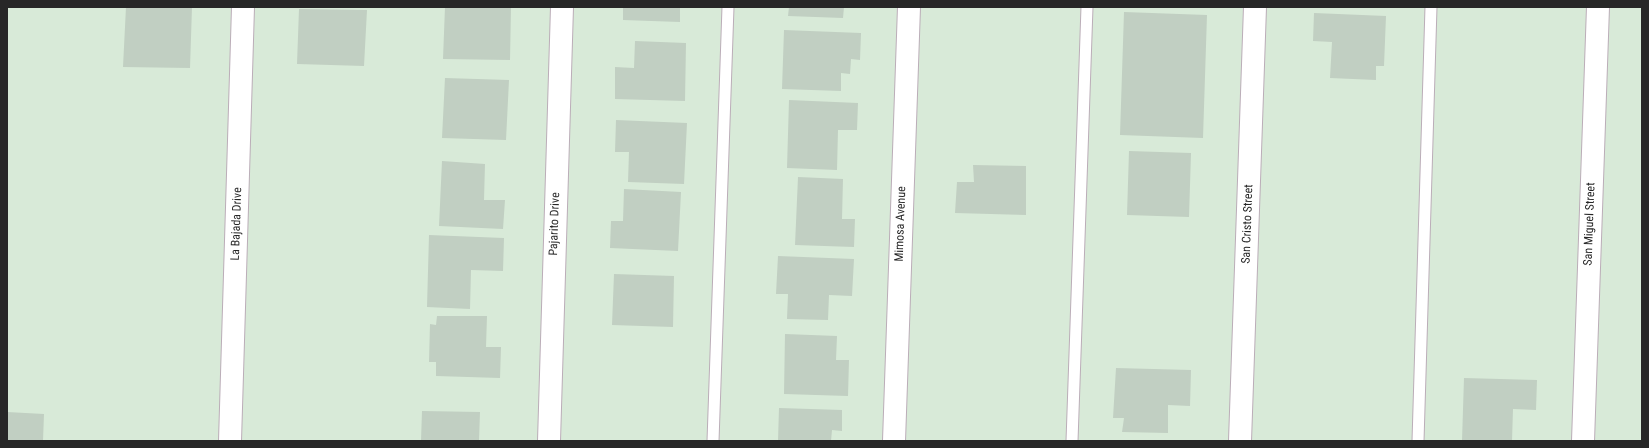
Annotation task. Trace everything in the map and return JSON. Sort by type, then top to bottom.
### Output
[{"type":"street","name":"La Bajada Drive","points":[[230,441],[243,7]]},
{"type":"street","name":"Pajarito Drive","points":[[549,441],[562,7]]},
{"type":"street","name":"Mimosa Avenue","points":[[894,441],[909,7]]},
{"type":"street","name":"San Cristo Street","points":[[1240,441],[1256,7]]},
{"type":"street","name":"San Miguel Street","points":[[1583,441],[1598,7]]},
{"type":"lane","points":[[714,441],[728,7]]},
{"type":"lane","points":[[1072,441],[1088,7]]},
{"type":"lane","points":[[1418,441],[1431,7]]},
{"type":"building","points":[[126,7],[192,7],[190,68],[123,67]]},
{"type":"building","points":[[445,7],[511,7],[510,60],[443,59]]},
{"type":"building","points":[[623,7],[680,7],[680,22],[623,20]]},
{"type":"building","points":[[789,7],[844,7],[843,18],[788,16]]},
{"type":"building","points":[[299,9],[367,10],[364,66],[297,64]]},
{"type":"building","points":[[1124,12],[1207,15],[1203,138],[1120,135]]},
{"type":"building","points":[[1314,13],[1386,16],[1384,66],[1376,66],[1376,80],[1330,78],[1332,42],[1313,41]]},
{"type":"building","points":[[784,30],[861,33],[860,60],[851,59],[850,74],[841,73],[841,91],[782,89]]},
{"type":"building","points":[[635,41],[686,43],[685,101],[615,99],[615,67],[634,68]]},
{"type":"building","points":[[445,78],[509,80],[506,140],[442,138]]},
{"type":"building","points":[[789,100],[858,103],[857,130],[838,130],[837,170],[787,168]]},
{"type":"building","points":[[616,120],[687,123],[684,184],[628,182],[629,152],[615,152]]},
{"type":"building","points":[[1129,151],[1191,153],[1189,217],[1127,215]]},
{"type":"building","points":[[442,161],[485,164],[484,200],[505,200],[503,229],[439,226]]},
{"type":"building","points":[[973,165],[1026,166],[1026,215],[955,213],[957,182],[974,182]]},
{"type":"building","points":[[798,177],[843,179],[842,219],[855,219],[854,247],[795,245]]},
{"type":"building","points":[[624,189],[681,192],[678,251],[610,248],[611,221],[623,221]]},
{"type":"building","points":[[429,235],[504,238],[503,271],[471,270],[470,309],[427,307]]},
{"type":"building","points":[[778,256],[854,259],[852,296],[829,295],[828,320],[787,319],[788,294],[776,294]]},
{"type":"building","points":[[614,274],[674,276],[673,327],[612,325]]},
{"type":"building","points":[[437,316],[487,316],[486,347],[501,347],[500,378],[436,376],[436,362],[429,362],[430,324],[436,325]]},
{"type":"building","points":[[785,334],[837,336],[836,360],[849,360],[848,396],[784,394]]},
{"type":"building","points":[[1116,368],[1191,370],[1190,406],[1168,405],[1168,433],[1122,432],[1124,418],[1113,418]]},
{"type":"building","points":[[1464,378],[1537,380],[1536,410],[1513,409],[1512,441],[1462,441]]},
{"type":"building","points":[[779,408],[842,410],[842,431],[832,430],[831,441],[778,441]]},
{"type":"building","points":[[422,411],[480,412],[479,441],[421,441]]},
{"type":"building","points":[[7,412],[44,414],[43,441],[7,441]]}]
